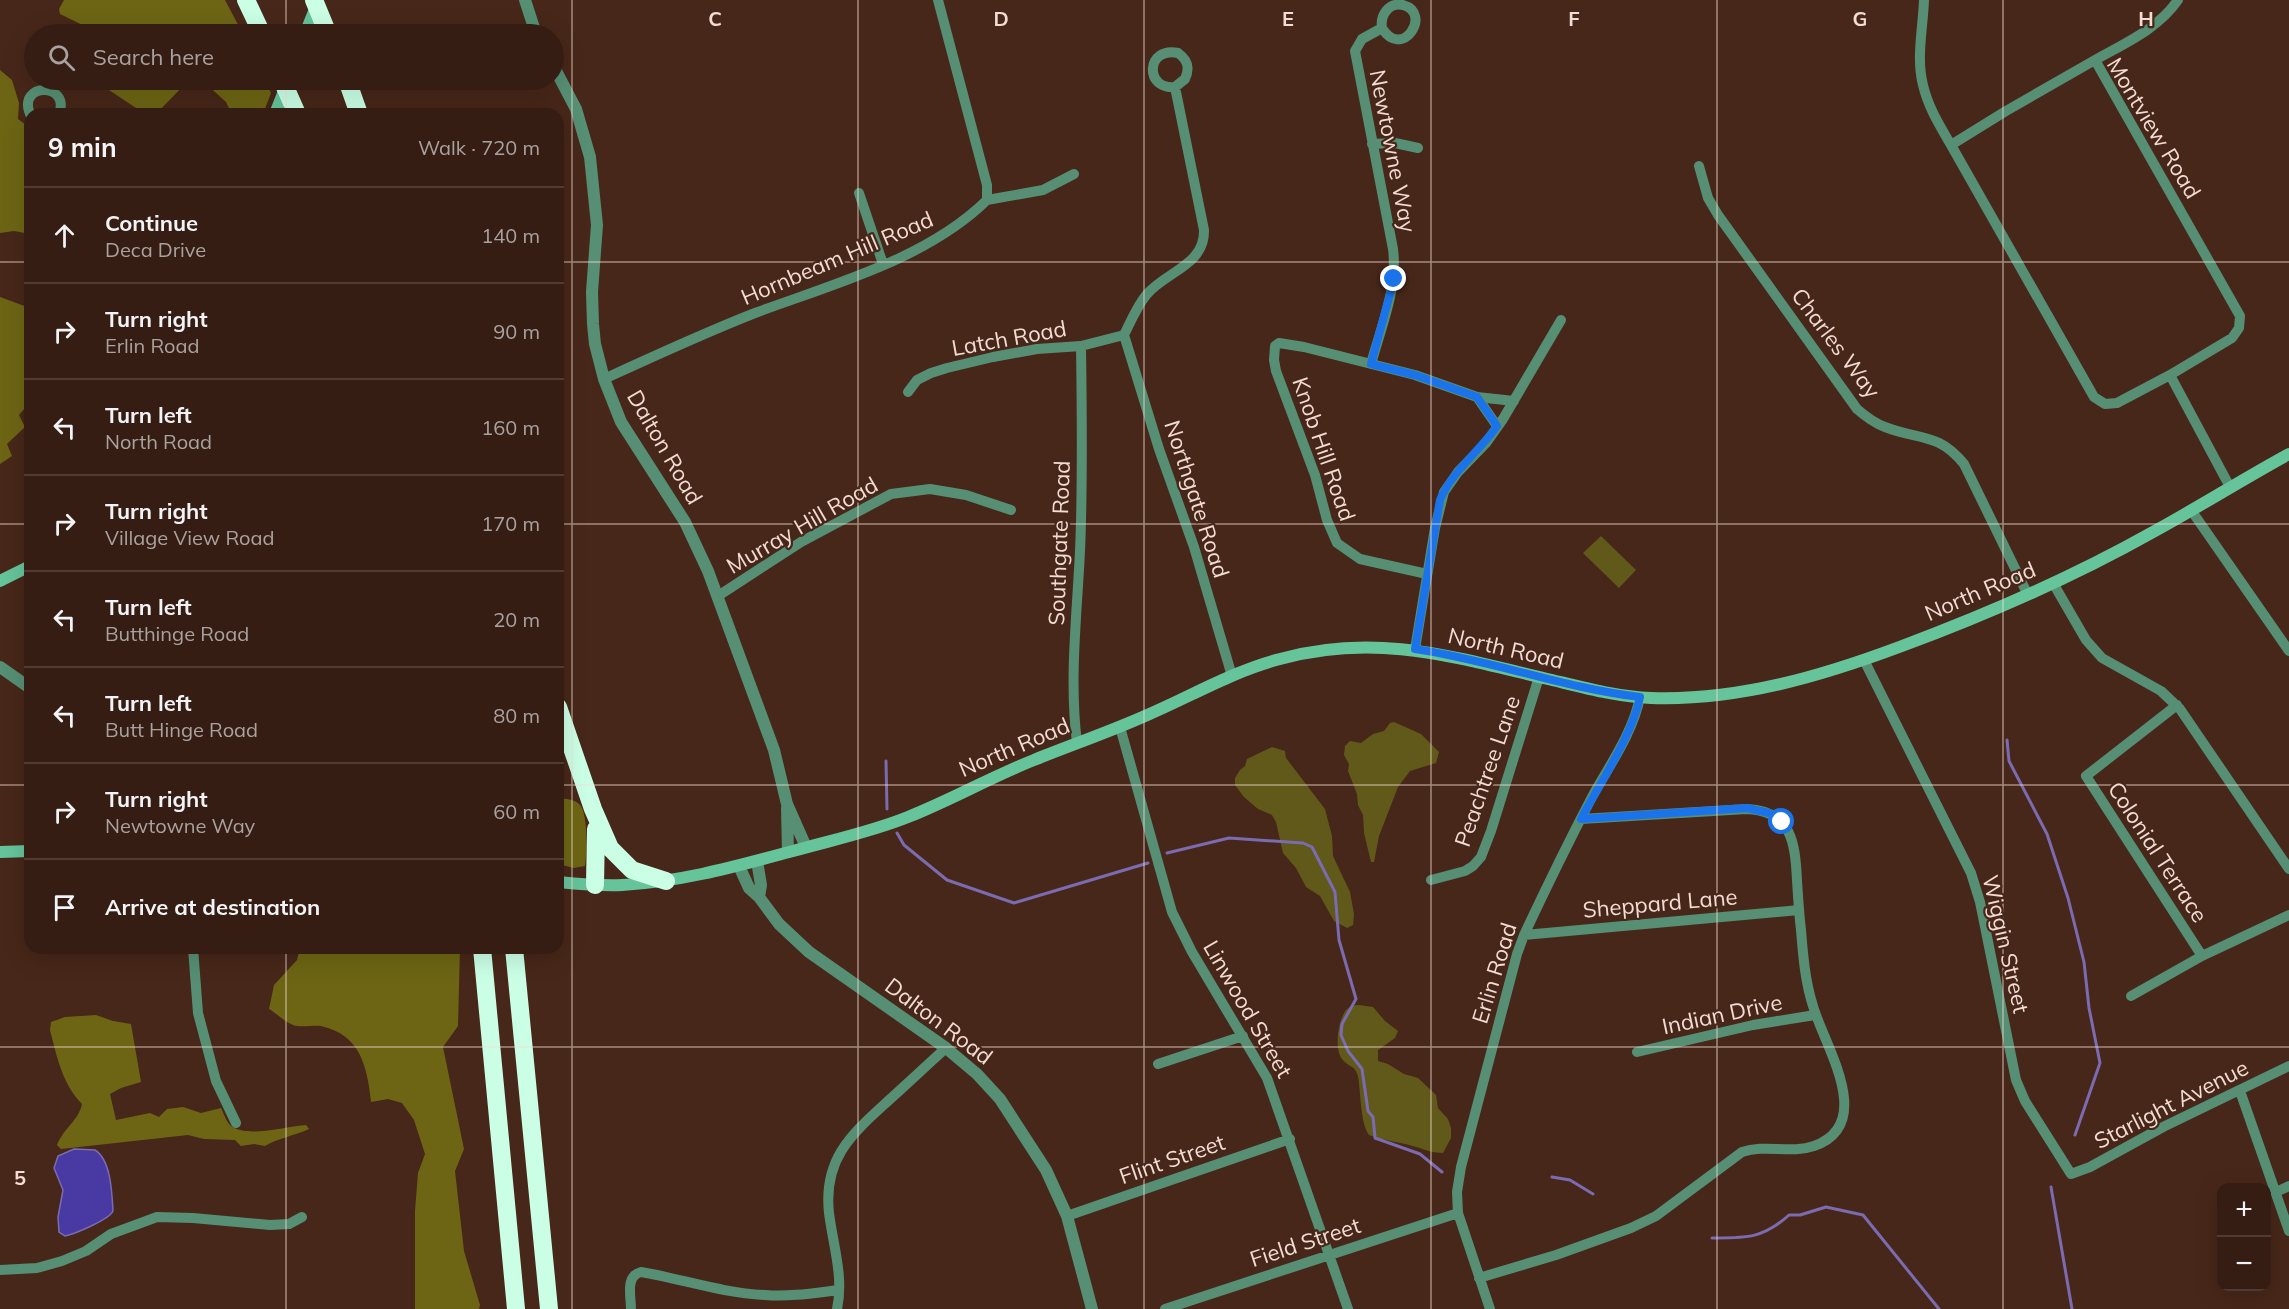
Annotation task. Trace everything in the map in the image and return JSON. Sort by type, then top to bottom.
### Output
[{"type":"highway","points":[[246,0],[257,24]]},
{"type":"highway","points":[[316,0],[324,24]]},
{"type":"highway","points":[[286,90],[294,108]]},
{"type":"highway","points":[[351,90],[357,108]]},
{"type":"highway","points":[[564,725],[607,844],[632,870],[666,881]]},
{"type":"highway","points":[[593,810],[597,850],[595,885]]},
{"type":"highway","points":[[483,954],[516,1309]]},
{"type":"highway","points":[[515,954],[549,1308]]},
{"type":"main road","points":[[308,24],[316,0]]},
{"type":"main road","points":[[277,108],[284,90]]},
{"type":"main road","name":"North Road","points":[[564,882],[622,885],[666,881],[739,866],[870,831],[909,817],[1030,761],[1120,727],[1232,676],[1278,659],[1320,650],[1372,647],[1415,649],[1596,690],[1640,697],[1679,698],[1743,692],[1806,678],[1864,660],[1982,616],[2052,584],[2152,533],[2289,454]]},
{"type":"main road","points":[[0,581],[24,569]]},
{"type":"main road","points":[[0,852],[24,851]]},
{"type":"street","points":[[525,0],[533,24]]},
{"type":"street","points":[[938,0],[987,185],[987,200],[1043,190],[1074,174]]},
{"type":"street","points":[[1924,0],[1920,64],[1923,84],[1931,109],[1951,146]]},
{"type":"street","points":[[2095,60],[2155,25],[2168,14],[2178,0]]},
{"type":"street","name":"Newtowne Way","points":[[1371,364],[1395,270],[1393,249],[1355,51],[1362,39],[1382,28]]},
{"type":"street","name":"Montview Road","points":[[2095,60],[2240,316],[2239,328],[2232,338],[2117,403],[2105,404],[2096,399],[1951,146],[2006,111],[2095,60]]},
{"type":"street","name":"Dalton Road","points":[[564,86],[576,109],[590,157],[597,225],[592,292],[593,324],[595,344],[604,379],[621,422],[685,522],[718,596],[774,750],[787,804],[806,847]]},
{"type":"street","points":[[1124,335],[1147,294],[1161,280],[1189,263],[1203,244],[1204,230],[1175,87]]},
{"type":"street","points":[[28,108],[31,96],[45,90],[58,96],[60,108]]},
{"type":"street","points":[[1372,144],[1395,143],[1418,148]]},
{"type":"street","name":"Charles Way","points":[[1700,166],[1708,198],[1718,215],[1857,409],[1886,428],[1941,443],[1952,450],[1964,464],[2028,595]]},
{"type":"street","points":[[859,193],[883,264]]},
{"type":"street","name":"Hornbeam Hill Road","points":[[604,379],[701,334],[839,283],[883,264],[951,231],[987,200]]},
{"type":"street","points":[[1415,649],[1439,505],[1444,492],[1497,426],[1561,320]]},
{"type":"street","name":"Latch Road","points":[[908,392],[917,380],[931,373],[1015,353],[1081,346],[1124,335]]},
{"type":"street","name":"Northgate Road","points":[[1124,335],[1159,449],[1194,547],[1232,676]]},
{"type":"street","name":"Knob Hill Road","points":[[1371,364],[1292,344],[1276,344],[1274,360],[1276,371],[1315,475],[1327,520],[1337,543],[1360,559],[1427,574]]},
{"type":"street","name":"Southgate Road","points":[[1077,743],[1074,715],[1075,636],[1083,478],[1081,346]]},
{"type":"street","points":[[1371,364],[1415,375],[1477,397],[1514,401]]},
{"type":"street","points":[[2170,375],[2230,487]]},
{"type":"street","points":[[1477,397],[1497,426]]},
{"type":"street","name":"Murray Hill Road","points":[[718,596],[801,542],[891,494],[930,489],[966,495],[1011,510]]},
{"type":"street","points":[[2191,510],[2289,651]]},
{"type":"street","points":[[2052,584],[2086,640],[2102,658],[2161,691],[2177,705],[2289,869]]},
{"type":"street","name":"Wiggin Street","points":[[1864,660],[1966,861],[1978,895],[2016,1080],[2025,1101],[2071,1174]]},
{"type":"street","points":[[0,667],[24,684]]},
{"type":"street","name":"Peachtree Lane","points":[[1431,880],[1465,871],[1473,867],[1481,856],[1491,831],[1539,677]]},
{"type":"street","name":"Erlin Road","points":[[1490,1309],[1458,1213],[1457,1192],[1461,1167],[1524,935],[1581,819],[1628,731],[1638,709],[1640,697]]},
{"type":"street","name":"Colonial Terrace","points":[[2177,705],[2086,776],[2202,956]]},
{"type":"street","name":"Linwood Street","points":[[1120,727],[1172,912],[1192,952],[1267,1078],[1348,1309]]},
{"type":"street","name":"Dalton Road","points":[[787,804],[788,852]]},
{"type":"street","points":[[1479,1278],[1631,1228],[1656,1216],[1742,1152],[1753,1149],[1814,1146],[1830,1137],[1843,1113],[1844,1091],[1815,1015],[1807,982],[1798,910],[1794,843],[1782,822],[1769,813],[1747,808],[1581,819]]},
{"type":"street","points":[[758,861],[761,885],[759,897]]},
{"type":"street","name":"Dalton Road","points":[[739,866],[748,888],[759,897],[779,924],[809,952],[946,1048],[977,1074],[1000,1099],[1046,1170],[1067,1216],[1092,1309]]},
{"type":"street","name":"Sheppard Lane","points":[[1524,935],[1798,910]]},
{"type":"street","points":[[2131,996],[2202,956],[2289,915]]},
{"type":"street","points":[[193,954],[198,1013],[216,1081],[236,1123]]},
{"type":"street","name":"Indian Drive","points":[[1637,1052],[1753,1025],[1815,1015]]},
{"type":"street","points":[[1158,1064],[1243,1036]]},
{"type":"street","points":[[837,1309],[839,1290],[829,1195],[831,1176],[840,1153],[855,1131],[946,1048]]},
{"type":"street","name":"Starlight Avenue","points":[[2071,1174],[2090,1167],[2163,1127],[2289,1066]]},
{"type":"street","points":[[2240,1090],[2289,1231]]},
{"type":"street","name":"Flint Street","points":[[1067,1216],[1290,1139]]},
{"type":"street","points":[[2276,1192],[2289,1186]]},
{"type":"street","name":"Field Street","points":[[1165,1309],[1458,1213]]},
{"type":"street","points":[[0,1269],[37,1268],[62,1261],[86,1251],[111,1234],[157,1217],[270,1225],[290,1224],[302,1217]]},
{"type":"street","points":[[631,1309],[631,1280],[638,1272],[757,1295],[793,1296],[839,1290]]},
{"type":"shaded area","points":[[64,0],[225,0],[238,24],[80,24],[60,14],[59,9]]},
{"type":"shaded area","points":[[0,70],[12,80],[19,103],[18,119],[24,124],[24,233],[14,231],[0,233]]},
{"type":"shaded area","points":[[109,90],[179,90],[162,108],[136,108]]},
{"type":"shaded area","points":[[213,90],[270,90],[271,93],[265,108],[229,108]]},
{"type":"shaded area","points":[[0,297],[24,306],[24,409],[19,415],[24,428],[7,444],[12,456],[0,464]]},
{"type":"shaded area","points":[[1601,536],[1636,570],[1619,588],[1583,553]]},
{"type":"shaded area","points":[[1394,722],[1421,734],[1439,752],[1436,763],[1410,771],[1398,787],[1379,836],[1374,862],[1371,862],[1364,833],[1363,815],[1348,771],[1349,764],[1344,755],[1345,746],[1350,741],[1361,743],[1373,734],[1384,731],[1390,723]]},
{"type":"shaded area","points":[[1272,747],[1285,751],[1286,758],[1325,809],[1332,836],[1333,856],[1350,892],[1354,914],[1353,925],[1347,928],[1334,921],[1320,896],[1306,887],[1296,868],[1283,853],[1276,822],[1272,815],[1258,809],[1244,797],[1235,785],[1235,778],[1245,766],[1247,759]]},
{"type":"shaded area","points":[[564,799],[576,802],[583,809],[586,834],[585,866],[574,868],[564,866]]},
{"type":"shaded area","points":[[298,954],[460,954],[458,1026],[443,1047],[464,1149],[455,1171],[464,1251],[480,1305],[479,1309],[415,1309],[415,1211],[418,1173],[425,1154],[414,1120],[402,1103],[388,1099],[371,1102],[360,1054],[345,1037],[321,1026],[293,1025],[269,1009],[274,985],[297,960]]},
{"type":"shaded area","points":[[1359,1005],[1373,1007],[1398,1031],[1395,1038],[1378,1050],[1378,1061],[1418,1078],[1436,1095],[1438,1108],[1448,1119],[1451,1128],[1451,1138],[1443,1153],[1369,1135],[1362,1115],[1358,1076],[1355,1070],[1344,1062],[1338,1048],[1338,1034],[1343,1015],[1349,1008]]},
{"type":"shaded area","points":[[96,1015],[131,1024],[141,1082],[110,1094],[116,1120],[150,1113],[159,1117],[167,1109],[183,1107],[201,1113],[221,1108],[230,1125],[237,1129],[267,1131],[306,1125],[309,1129],[265,1146],[254,1144],[241,1146],[235,1140],[204,1139],[188,1135],[61,1149],[57,1145],[78,1115],[82,1104],[75,1096],[61,1069],[50,1030],[51,1022],[65,1017]]},
{"type":"shaded area","points":[[74,1149],[95,1150],[104,1161],[110,1177],[113,1211],[99,1222],[65,1236],[59,1232],[58,1217],[63,1190],[54,1168],[58,1156]]},
{"type":"waterway","points":[[2007,740],[2009,761],[2047,834],[2068,898],[2084,962],[2089,1008],[2100,1063],[2075,1135]]},
{"type":"waterway","points":[[886,761],[887,809]]},
{"type":"waterway","points":[[897,833],[904,845],[947,880],[1014,903],[1148,863]]},
{"type":"waterway","points":[[1167,853],[1229,838],[1303,843],[1312,847],[1335,892],[1339,940],[1356,999],[1342,1024],[1341,1035],[1348,1051],[1362,1069],[1368,1111],[1373,1117],[1375,1138],[1420,1154],[1442,1172]]},
{"type":"waterway","points":[[1552,1177],[1570,1180],[1593,1194]]},
{"type":"waterway","points":[[2051,1187],[2072,1309]]},
{"type":"waterway","points":[[1712,1238],[1753,1236],[1771,1229],[1789,1215],[1800,1215],[1826,1207],[1863,1215],[1939,1309]]},
{"type":"route","points":[[1394,279],[1371,364],[1415,375],[1477,397],[1497,426],[1486,443],[1451,480],[1440,500],[1415,649],[1489,664],[1607,693],[1640,697],[1638,709],[1628,731],[1581,819],[1747,808],[1762,810],[1782,822]]}]
